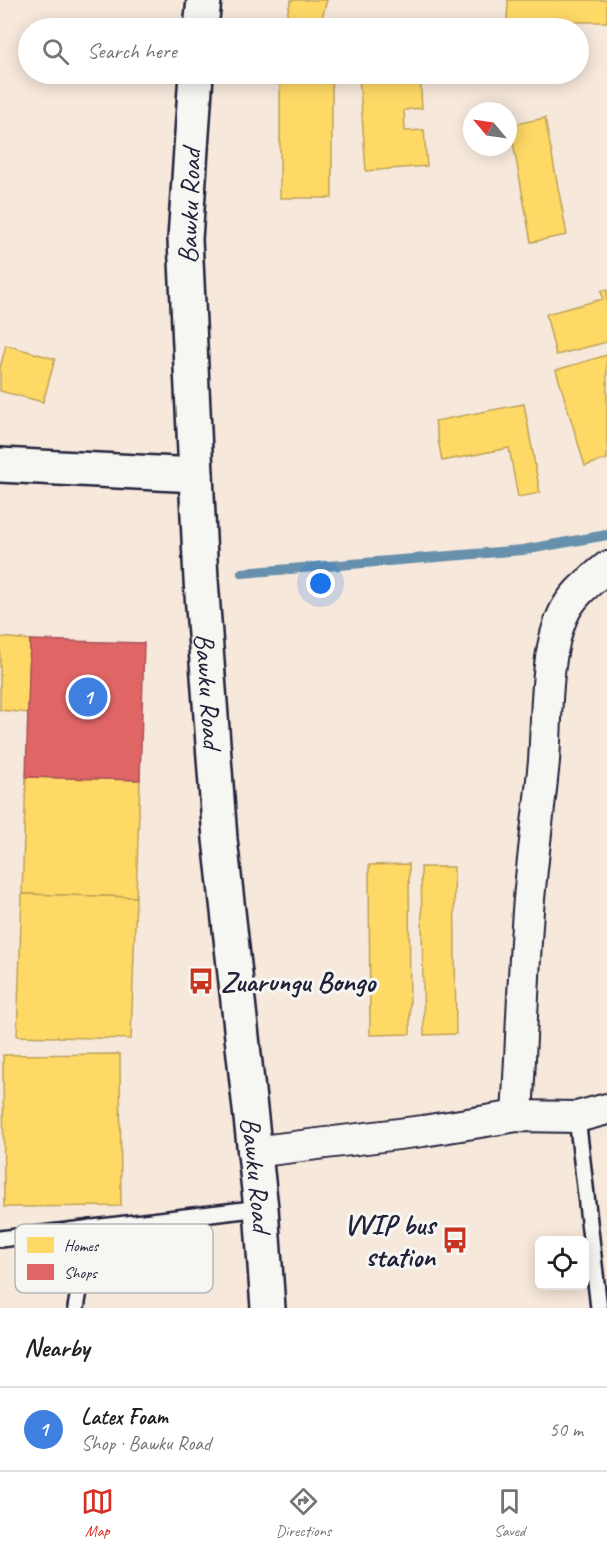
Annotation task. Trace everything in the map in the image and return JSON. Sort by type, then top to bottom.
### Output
[{"type":"main road","points":[[202,18],[204,0]]},
{"type":"main road","name":"Bawku Road","points":[[195,84],[185,238],[201,591],[220,839],[261,1208],[268,1308]]},
{"type":"main road","points":[[0,465],[196,475]]},
{"type":"street","points":[[517,1116],[528,910],[554,648],[561,618],[570,600],[607,567]]},
{"type":"street","points":[[253,1152],[423,1131],[517,1116],[577,1117],[607,1109]]},
{"type":"lane","points":[[577,1117],[598,1308]]},
{"type":"lane","points":[[124,1224],[261,1208]]},
{"type":"lane","points":[[0,1239],[15,1237]]},
{"type":"lane","points":[[76,1308],[79,1293]]},
{"type":"building: Homes","points":[[291,0],[327,0],[322,18],[286,18]]},
{"type":"building: Homes","points":[[508,0],[607,0],[607,22],[589,22],[589,18],[507,18]]},
{"type":"building: Homes","points":[[280,84],[332,84],[332,198],[280,198]]},
{"type":"building: Homes","points":[[360,84],[421,84],[422,108],[404,110],[405,131],[424,130],[427,166],[366,171]]},
{"type":"building: Homes","points":[[545,118],[567,235],[531,242],[516,156],[517,124]]},
{"type":"building: Homes","points":[[607,289],[607,342],[556,355],[546,314],[603,299],[601,291]]},
{"type":"building: Homes","points":[[6,345],[55,359],[43,402],[0,391],[0,368]]},
{"type":"building: Homes","points":[[607,355],[607,459],[585,466],[556,370]]},
{"type":"building: Homes","points":[[524,404],[540,493],[518,497],[509,448],[442,461],[435,421]]},
{"type":"building: Homes","points":[[0,637],[30,640],[28,713],[0,710]]},
{"type":"building: Homes","points":[[26,777],[140,780],[136,897],[22,894]]},
{"type":"building: Homes","points":[[409,864],[410,1034],[370,1035],[369,865]]},
{"type":"building: Homes","points":[[421,867],[454,867],[456,1034],[424,1035]]},
{"type":"building: Homes","points":[[22,894],[136,897],[131,1039],[17,1036]]},
{"type":"building: Homes","points":[[120,1054],[121,1206],[4,1207],[3,1055]]},
{"type":"building: Shops","points":[[30,640],[144,643],[140,780],[26,777]]},
{"type":"waterway","points":[[242,573],[523,550],[607,535]]},
{"type":"place","name":"Latex Foam","points":[[88,697]]},
{"type":"place","name":"Zuarungu Bongo","points":[[201,981]]},
{"type":"place","name":"VVIP bus station","points":[[455,1240]]}]
